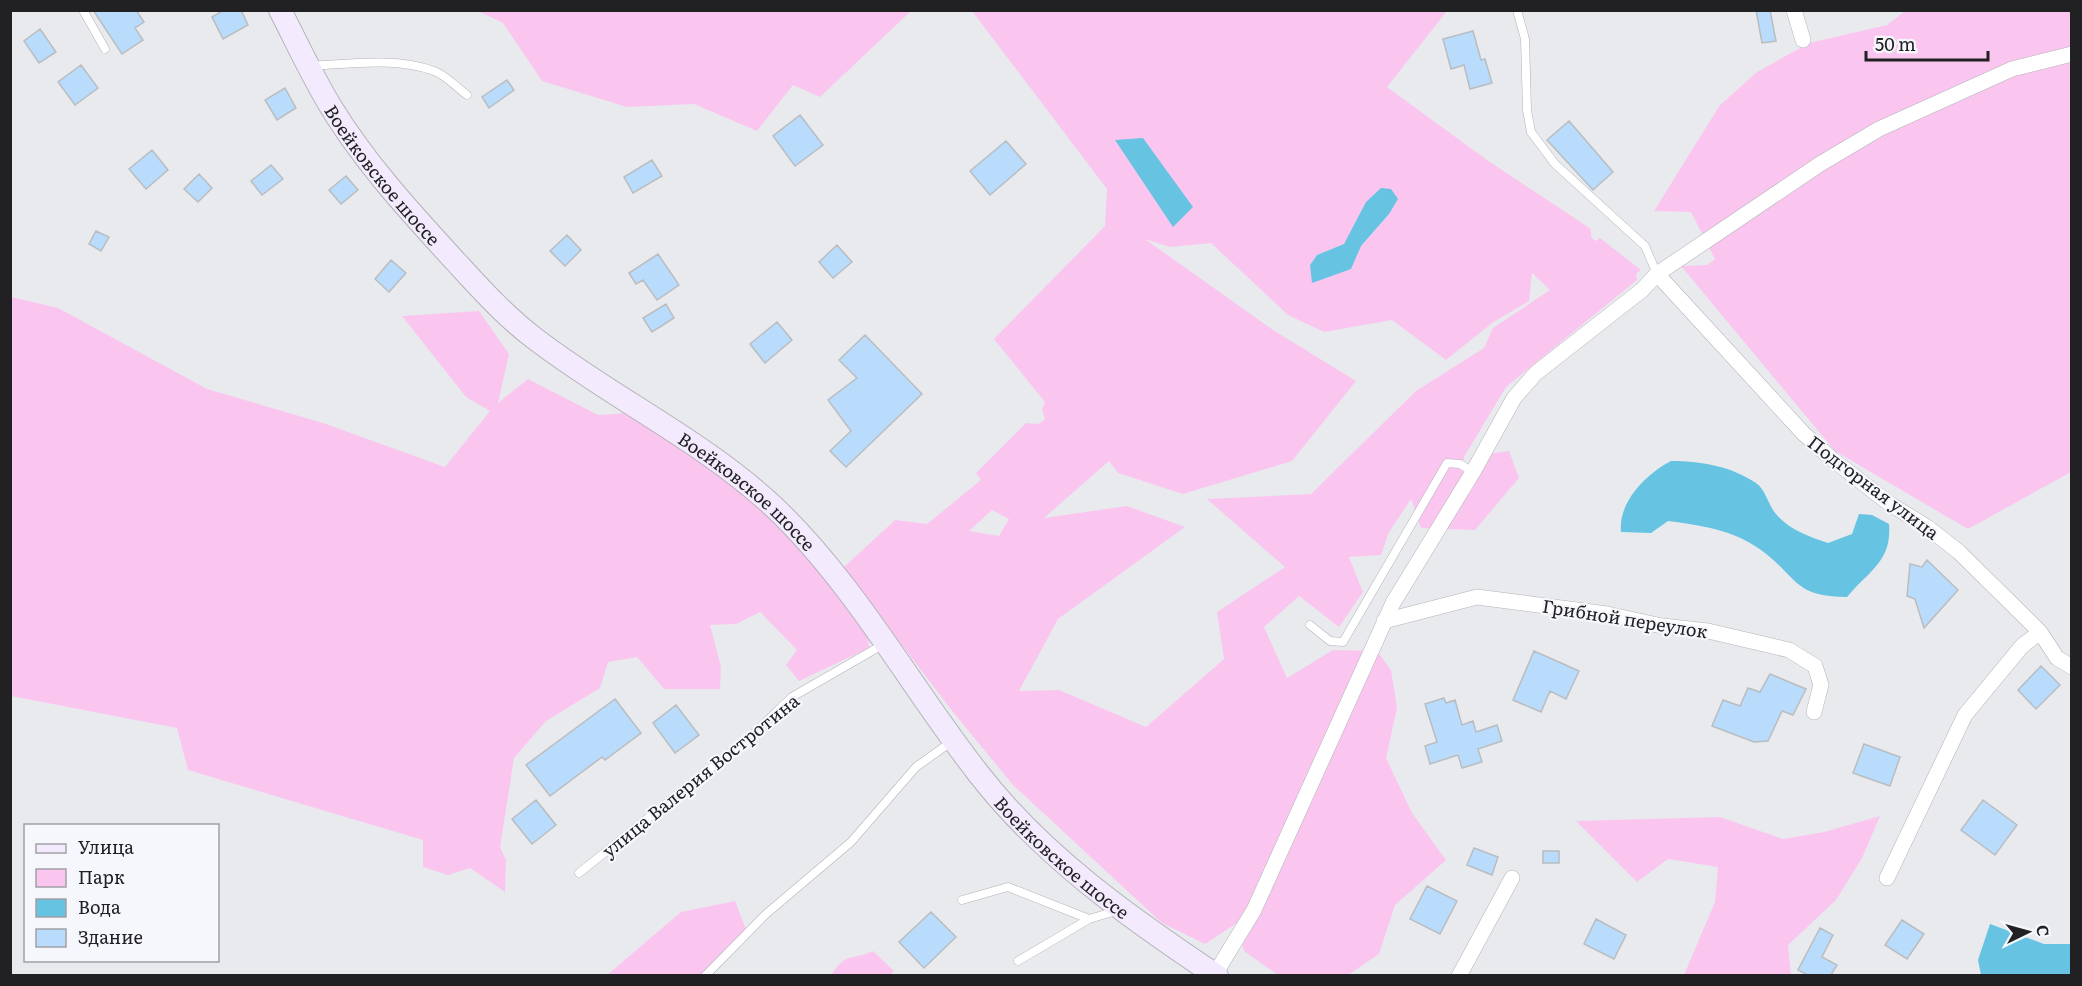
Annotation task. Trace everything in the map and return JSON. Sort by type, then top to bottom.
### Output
[{"type":"street","name":"Воейковское шоссе","points":[[280,10],[332,109],[401,203],[497,306],[532,337],[561,358],[722,463],[775,508],[827,565],[980,777],[1035,838],[1121,910],[1216,975]]},
{"type":"street","points":[[1794,10],[1803,40]]},
{"type":"street","points":[[1216,975],[1254,910],[1392,603],[1473,472],[1514,398],[1536,373],[1642,290],[1657,274],[1820,164],[1879,129],[2012,69],[2072,54]]},
{"type":"street","name":"Подгорная улица","points":[[1657,274],[1803,433],[1881,497],[1927,527],[1959,552],[2040,632],[2057,658],[2072,667]]},
{"type":"street","name":"Грибной переулок","points":[[1384,621],[1477,597],[1607,614],[1662,626],[1708,631],[1789,650],[1815,666],[1821,685],[1814,712]]},
{"type":"street","points":[[1887,878],[1965,715],[2022,646],[2040,632]]},
{"type":"street","points":[[1459,975],[1512,878]]},
{"type":"lane","points":[[83,10],[105,49]]},
{"type":"lane","points":[[1517,10],[1525,39],[1527,110],[1531,132],[1555,164],[1645,246],[1657,274]]},
{"type":"lane","points":[[309,66],[358,63],[404,64],[435,71],[467,96]]},
{"type":"lane","points":[[1310,625],[1330,641],[1343,642],[1447,463],[1460,464],[1473,472]]},
{"type":"lane","name":"улица Валерия Востротина","points":[[579,873],[751,736],[792,697],[884,644]]},
{"type":"lane","points":[[705,975],[766,914],[851,842],[916,767],[953,741]]},
{"type":"lane","points":[[962,900],[1008,887],[1089,919]]},
{"type":"lane","points":[[1018,961],[1089,919],[1121,910]]},
{"type":"green space","points":[[478,11],[911,11],[820,97],[793,85],[757,131],[694,104],[627,107],[542,81],[503,23]]},
{"type":"green space","points":[[972,11],[1447,11],[1387,87],[1487,160],[1591,229],[1591,237],[1595,241],[1600,238],[1641,270],[1636,274],[1637,280],[1506,387],[1464,457],[1463,472],[1475,456],[1509,451],[1519,478],[1475,530],[1421,528],[1411,499],[1389,532],[1381,555],[1349,557],[1363,592],[1339,627],[1299,596],[1264,627],[1287,678],[1333,650],[1377,651],[1391,670],[1397,708],[1386,758],[1412,813],[1446,860],[1395,905],[1379,954],[1348,975],[1278,975],[1244,951],[1237,923],[1205,944],[1162,923],[1013,785],[953,712],[843,568],[895,520],[927,524],[981,480],[976,473],[1026,423],[1039,424],[1045,419],[1042,410],[1045,402],[994,339],[1105,226],[1107,189]],"holes":[[[1389,214],[1361,246],[1355,259],[1310,265],[1317,255],[1344,244],[1350,233]],[[1145,239],[1170,247],[1211,243],[1288,315],[1324,332],[1392,320],[1446,360],[1492,323],[1529,301],[1532,273],[1550,290],[1493,328],[1484,348],[1416,391],[1311,494],[1207,499],[1285,567],[1217,612],[1224,659],[1146,727],[1059,690],[1019,691],[1058,619],[1185,527],[1127,506],[1044,518],[1109,461],[1118,473],[1183,494],[1292,461],[1356,381],[1273,330]],[[992,510],[1009,519],[999,536],[969,531]]]},
{"type":"green space","points":[[1905,11],[2071,11],[2071,472],[1968,529],[1835,451],[1681,266],[1707,265],[1715,259],[1691,212],[1654,211],[1720,105],[1757,72],[1809,43],[1887,25]]},
{"type":"green space","points":[[11,297],[58,308],[207,389],[323,423],[445,467],[490,411],[466,397],[402,316],[479,311],[509,354],[498,403],[528,379],[598,415],[629,413],[706,462],[800,543],[868,635],[869,648],[799,681],[786,665],[797,650],[760,612],[736,624],[710,625],[721,667],[720,689],[664,689],[637,657],[608,662],[600,688],[546,721],[514,758],[500,847],[506,860],[505,892],[470,868],[448,875],[423,867],[423,840],[188,770],[177,728],[11,696]]},
{"type":"green space","points":[[1880,816],[1862,858],[1836,900],[1788,945],[1791,976],[1684,975],[1715,902],[1718,867],[1668,859],[1637,882],[1576,821],[1720,817],[1783,839],[1824,832]]},
{"type":"green space","points":[[735,901],[747,932],[703,975],[606,976],[681,912]]},
{"type":"green space","points":[[873,951],[894,971],[890,975],[831,975],[836,967],[846,959]]},
{"type":"water","points":[[1143,138],[1193,207],[1173,227],[1115,140]]},
{"type":"water","points":[[1381,188],[1391,189],[1398,199],[1389,214],[1361,246],[1351,269],[1312,283],[1310,265],[1317,255],[1344,244],[1366,202]]},
{"type":"water","points":[[1671,461],[1715,466],[1746,477],[1759,486],[1781,520],[1793,529],[1828,543],[1852,534],[1859,514],[1872,515],[1889,524],[1887,547],[1878,564],[1847,597],[1829,596],[1806,589],[1761,550],[1728,533],[1668,521],[1651,533],[1621,532],[1624,510],[1636,490],[1652,473]]},
{"type":"water","points":[[1990,924],[2044,944],[2071,944],[2071,975],[1981,975],[1978,960]]},
{"type":"building","points":[[93,10],[136,10],[144,22],[135,28],[143,40],[122,54]]},
{"type":"building","points":[[224,10],[241,10],[248,25],[223,39],[212,17]]},
{"type":"building","points":[[1756,10],[1770,10],[1776,41],[1762,43]]},
{"type":"building","points":[[40,29],[56,52],[39,63],[24,41]]},
{"type":"building","points":[[1473,31],[1481,60],[1485,59],[1492,83],[1470,89],[1464,65],[1451,69],[1443,39]]},
{"type":"building","points":[[81,65],[98,88],[75,105],[58,82]]},
{"type":"building","points":[[507,80],[514,90],[489,108],[482,97]]},
{"type":"building","points":[[285,88],[296,108],[277,120],[265,100]]},
{"type":"building","points":[[800,115],[823,145],[795,166],[773,136]]},
{"type":"building","points":[[1569,121],[1613,172],[1593,190],[1547,140]]},
{"type":"building","points":[[1006,141],[1026,164],[990,195],[970,171]]},
{"type":"building","points":[[152,150],[168,170],[146,189],[129,169]]},
{"type":"building","points":[[652,160],[662,176],[633,193],[624,177]]},
{"type":"building","points":[[271,165],[283,179],[262,195],[251,181]]},
{"type":"building","points":[[199,174],[212,188],[198,202],[184,189]]},
{"type":"building","points":[[346,176],[358,190],[341,204],[329,190]]},
{"type":"building","points":[[96,231],[109,237],[101,251],[89,244]]},
{"type":"building","points":[[567,235],[581,250],[565,266],[550,251]]},
{"type":"building","points":[[837,245],[852,262],[833,278],[819,262]]},
{"type":"building","points":[[658,254],[679,285],[657,300],[643,280],[636,284],[629,273]]},
{"type":"building","points":[[391,260],[406,273],[389,292],[375,279]]},
{"type":"building","points":[[666,304],[674,318],[652,332],[643,318]]},
{"type":"building","points":[[777,322],[792,340],[765,363],[750,344]]},
{"type":"building","points":[[865,335],[922,394],[846,467],[830,451],[851,431],[828,400],[857,378],[839,360]]},
{"type":"building","points":[[1927,560],[1958,590],[1924,628],[1915,599],[1907,596],[1910,564],[1922,567]]},
{"type":"building","points":[[1534,651],[1579,671],[1566,699],[1550,691],[1541,712],[1513,700]]},
{"type":"building","points":[[2041,666],[2060,685],[2036,709],[2018,690]]},
{"type":"building","points":[[1770,674],[1806,689],[1793,715],[1782,711],[1768,741],[1754,742],[1712,726],[1723,700],[1740,706],[1748,688],[1760,692]]},
{"type":"building","points":[[1444,698],[1446,703],[1455,700],[1462,725],[1473,721],[1476,732],[1497,725],[1502,741],[1478,749],[1482,762],[1462,768],[1458,755],[1430,764],[1425,746],[1437,742],[1425,704]]},
{"type":"building","points":[[615,699],[641,733],[605,760],[602,757],[550,796],[526,765]]},
{"type":"building","points":[[676,705],[699,735],[675,753],[653,723]]},
{"type":"building","points":[[1864,744],[1900,757],[1890,786],[1853,773]]},
{"type":"building","points":[[536,800],[556,825],[532,844],[512,819]]},
{"type":"building","points":[[1983,800],[2017,825],[1995,855],[1961,830]]},
{"type":"building","points":[[1474,848],[1498,857],[1492,875],[1467,865]]},
{"type":"building","points":[[1543,851],[1559,851],[1559,863],[1543,863]]},
{"type":"building","points":[[1427,886],[1457,901],[1440,934],[1410,919]]},
{"type":"building","points":[[931,912],[956,937],[924,968],[899,942]]},
{"type":"building","points":[[1596,919],[1626,935],[1614,959],[1584,944]]},
{"type":"building","points":[[1902,920],[1924,934],[1907,959],[1885,945]]},
{"type":"building","points":[[1820,928],[1833,935],[1822,957],[1837,965],[1831,975],[1808,975],[1798,970]]}]
